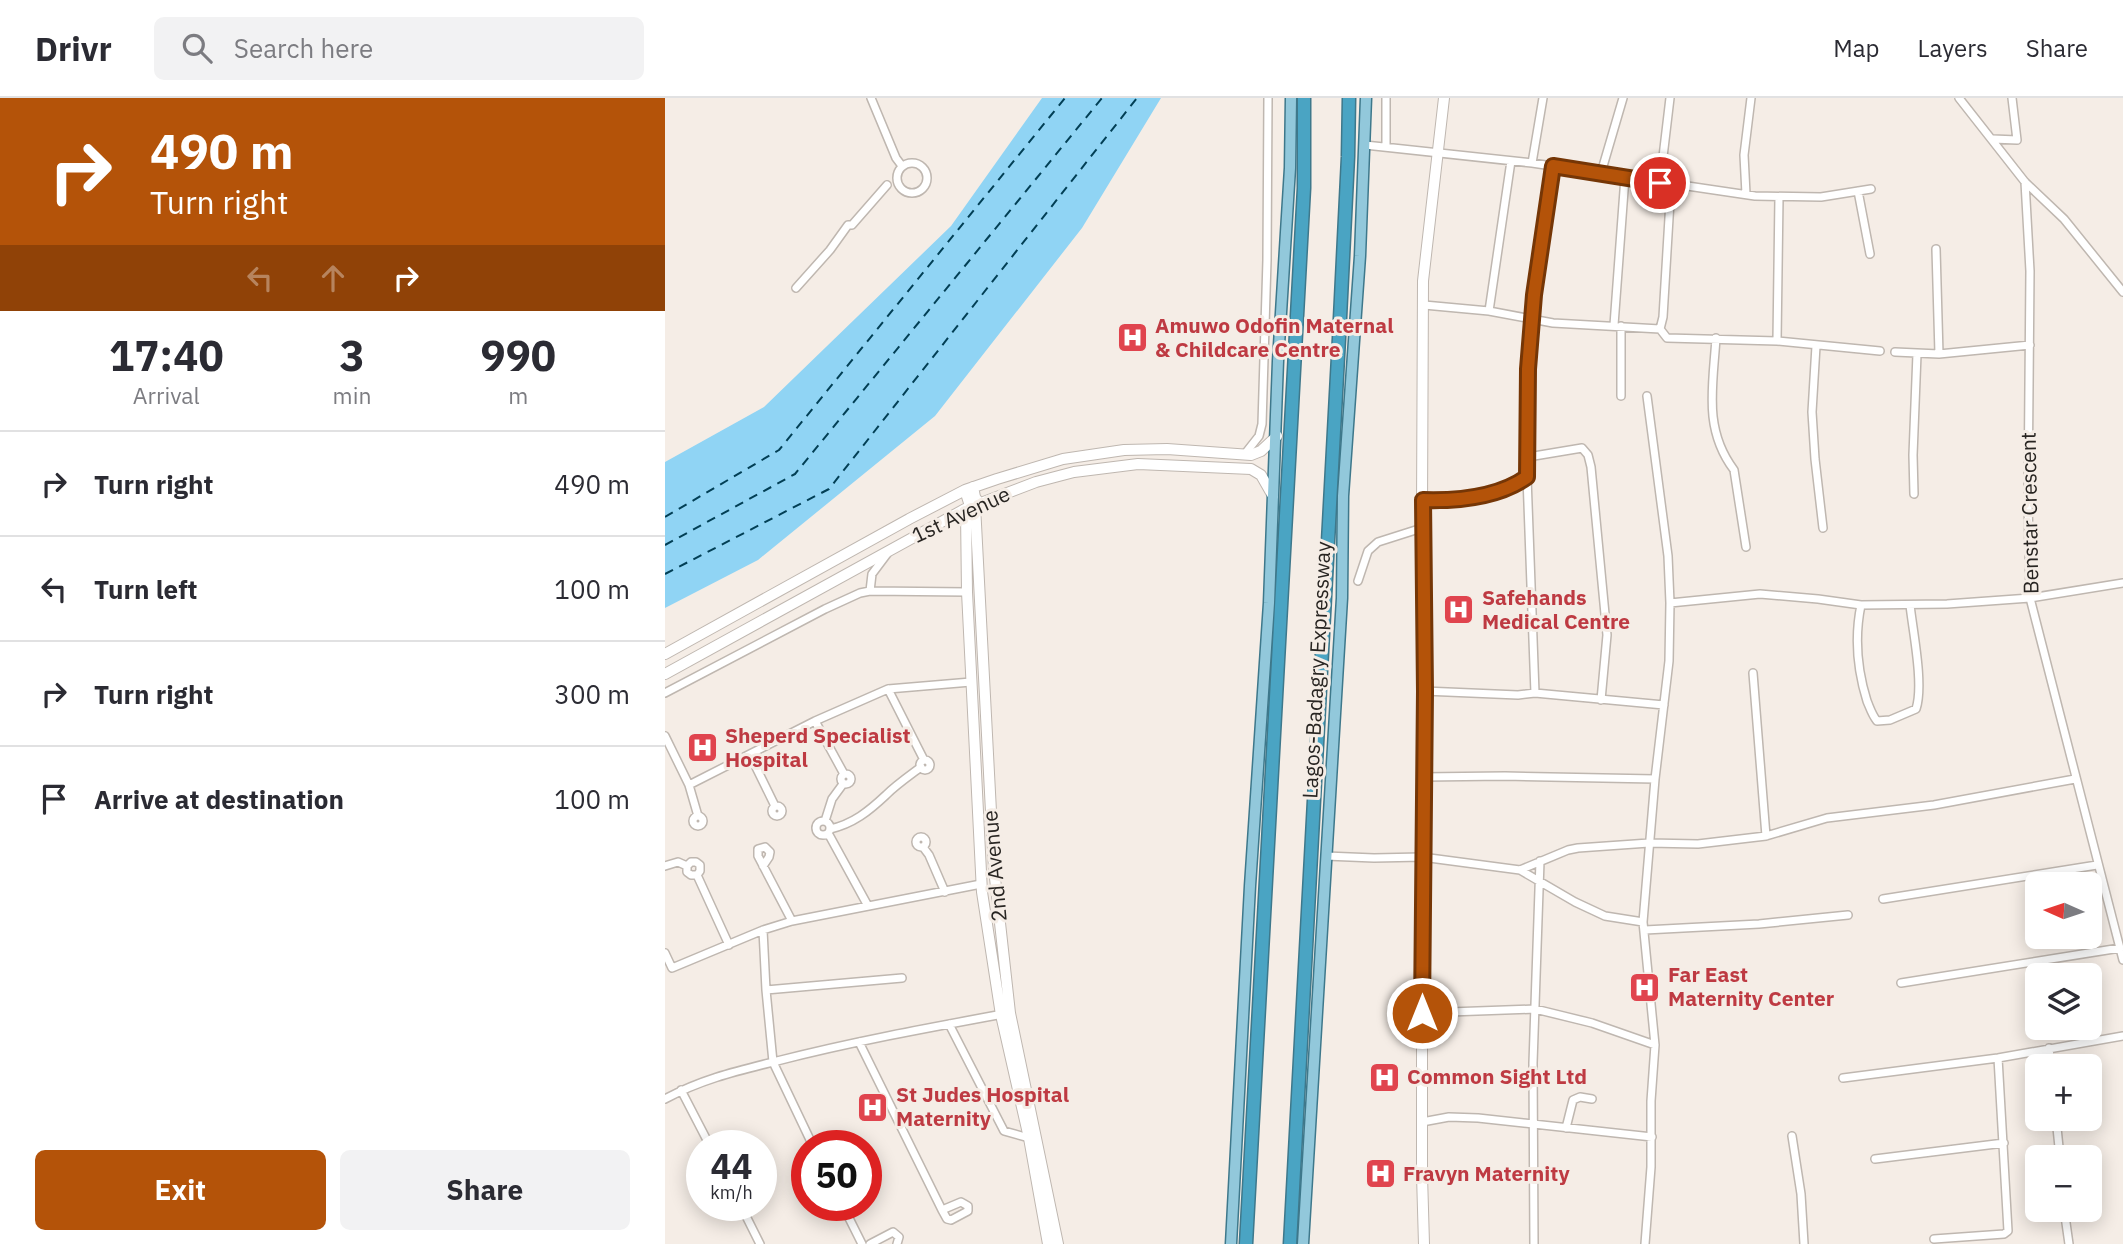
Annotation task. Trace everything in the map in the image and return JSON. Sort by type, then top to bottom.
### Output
[{"type":"highway","name":"Lagos-Badagry Expressway","points":[[1247,1244],[1304,188],[1304,98]]},
{"type":"highway","name":"Lagos-Badagry Expressway","points":[[1290,1244],[1339,338],[1349,98]]},
{"type":"main road","points":[[1231,1244],[1250,886],[1265,687],[1291,98]]},
{"type":"main road","name":"Lagos-Badagry Expressway","points":[[1303,1244],[1342,598],[1343,496],[1360,256],[1366,98]]},
{"type":"main road","points":[[1424,1244],[1424,305],[1426,247],[1444,98]]},
{"type":"main road","points":[[1244,455],[1261,451],[1277,436]]},
{"type":"main road","name":"1st Avenue","points":[[665,654],[909,519],[969,489],[1063,458],[1089,454],[1154,449],[1244,455]]},
{"type":"main road","name":"1st Avenue","points":[[665,674],[974,504],[1036,482],[1061,475],[1151,464],[1251,469],[1261,475],[1274,498]]},
{"type":"main road","name":"2nd Avenue","points":[[969,489],[975,497],[991,830],[1006,1014],[1058,1244]]},
{"type":"main road","name":"2nd Avenue","points":[[974,504],[966,513],[967,592],[981,884],[1048,1244]]},
{"type":"main road","points":[[943,522],[956,520],[966,528]]},
{"type":"street","points":[[871,98],[896,158],[902,166]]},
{"type":"street","points":[[1244,455],[1259,436],[1262,424],[1268,98]]},
{"type":"street","points":[[1386,98],[1386,147]]},
{"type":"street","points":[[1532,163],[1543,98]]},
{"type":"street","points":[[1601,173],[1623,98]]},
{"type":"street","points":[[1660,183],[1670,98]]},
{"type":"street","points":[[1746,194],[1744,155],[1751,98]]},
{"type":"street","points":[[1959,98],[2025,182],[2064,219],[2123,292]]},
{"type":"street","points":[[1993,139],[2017,140],[2012,98]]},
{"type":"street","points":[[1364,145],[1532,163],[1671,185],[1779,197],[1821,197],[1871,189]]},
{"type":"street","points":[[1489,312],[1511,161]]},
{"type":"street","points":[[913,162],[924,168],[927,179],[922,190],[911,193],[900,187],[897,176],[902,166],[913,162]]},
{"type":"street","points":[[1535,693],[1527,477],[1528,369],[1534,295],[1553,166]]},
{"type":"street","points":[[1621,396],[1617,325],[1625,177]]},
{"type":"street","name":"Benstar Crescent","points":[[2025,182],[2030,271],[2030,598],[2123,960]]},
{"type":"street","points":[[796,288],[848,225],[852,225],[887,185]]},
{"type":"street","points":[[1660,329],[1671,185]]},
{"type":"street","points":[[1858,191],[1870,254]]},
{"type":"street","points":[[1777,341],[1779,197]]},
{"type":"street","points":[[1936,249],[1939,354]]},
{"type":"street","points":[[1424,305],[1553,323],[1660,329],[1667,338],[1777,341],[1880,351]]},
{"type":"street","points":[[1716,338],[1712,421],[1727,461],[1734,470],[1746,547]]},
{"type":"street","points":[[1895,352],[1939,354],[2030,345]]},
{"type":"street","points":[[1816,346],[1812,412],[1823,528]]},
{"type":"street","points":[[1914,494],[1912,462],[1917,354]]},
{"type":"street","points":[[1645,1244],[1655,1045],[1644,926],[1655,779],[1669,661],[1670,603],[1668,556],[1647,396]]},
{"type":"street","points":[[1528,457],[1582,449],[1588,454],[1607,635],[1601,700]]},
{"type":"street","points":[[1423,500],[1450,500],[1483,494],[1519,483],[1527,477]]},
{"type":"street","points":[[1358,581],[1368,551],[1378,542],[1422,528]]},
{"type":"street","points":[[870,590],[872,574],[889,550]]},
{"type":"street","points":[[1670,603],[1760,594],[1861,606],[1910,605],[2030,598],[2123,583]]},
{"type":"street","points":[[665,693],[860,593],[870,590],[967,592]]},
{"type":"street","points":[[1861,606],[1857,622],[1857,660],[1862,684],[1877,721],[1890,720],[1916,709],[1918,704],[1920,689],[1910,605]]},
{"type":"street","points":[[1753,673],[1766,836]]},
{"type":"street","points":[[689,785],[815,721],[888,689],[971,682]]},
{"type":"street","points":[[825,821],[816,824],[818,834],[823,835],[844,826],[877,805],[922,763],[888,689]]},
{"type":"street","points":[[1425,691],[1518,695],[1535,693],[1664,705]]},
{"type":"street","points":[[815,721],[844,774],[841,777],[843,784],[832,799],[825,821]]},
{"type":"street","points":[[665,736],[689,785],[698,816]]},
{"type":"street","points":[[750,755],[775,806]]},
{"type":"street","points":[[1423,777],[1655,779]]},
{"type":"street","points":[[1520,870],[1578,848],[1649,843],[1697,844],[1766,836],[1827,818],[1934,805],[2075,779]]},
{"type":"street","points":[[825,821],[829,824],[829,831],[868,906]]},
{"type":"street","points":[[923,847],[945,892]]},
{"type":"street","points":[[1326,856],[1422,857],[1520,870],[1605,916],[1644,926],[1759,924],[1848,915]]},
{"type":"street","points":[[1534,1244],[1535,1009],[1540,861]]},
{"type":"street","points":[[665,866],[678,862],[687,866],[687,872],[691,876],[697,875],[729,945]]},
{"type":"street","points":[[1883,899],[2098,865]]},
{"type":"street","points":[[763,866],[792,921]]},
{"type":"street","points":[[665,953],[673,968],[763,930],[792,921],[981,884]]},
{"type":"street","points":[[763,930],[773,1062],[805,1130]]},
{"type":"street","points":[[1901,983],[2120,948]]},
{"type":"street","points":[[766,990],[902,978]]},
{"type":"street","points":[[1422,1013],[1535,1009],[1592,1023],[1655,1045]]},
{"type":"street","points":[[665,1099],[723,1074],[859,1042],[1006,1014]]},
{"type":"street","points":[[949,1024],[1004,1131],[1029,1138]]},
{"type":"street","points":[[1843,1078],[1998,1058],[2123,1036]]},
{"type":"street","points":[[859,1042],[942,1210]]},
{"type":"street","points":[[2049,1048],[2050,1054]]},
{"type":"street","points":[[1934,1239],[2004,1234],[2008,1231],[1998,1058]]},
{"type":"street","points":[[681,1090],[702,1130]]},
{"type":"street","points":[[1566,1128],[1573,1100],[1580,1097],[1592,1099]]},
{"type":"street","points":[[1422,1122],[1449,1117],[1652,1137]]},
{"type":"street","points":[[1792,1136],[1801,1194],[1804,1244]]},
{"type":"street","points":[[1875,1159],[2004,1143]]},
{"type":"street","points":[[748,1221],[760,1244]]},
{"type":"street","points":[[850,1221],[862,1244]]},
{"type":"street","points":[[2066,1222],[2069,1244]]},
{"type":"street","points":[[870,1244],[893,1232],[898,1237],[897,1244]]},
{"type":"water","points":[[1042,98],[1161,98],[1082,228],[935,416],[758,560],[665,608],[665,462],[764,407],[951,226]]},
{"type":"ferry route","points":[[665,517],[779,450],[1065,98]]},
{"type":"ferry route","points":[[665,545],[795,474],[1102,98]]},
{"type":"ferry route","points":[[665,574],[829,489],[1137,98]]},
{"type":"place","name":"Amuwo Odofin Maternal & Childcare Centre","points":[[1132,338]]},
{"type":"place","name":"Safehands Medical Centre","points":[[1459,610]]},
{"type":"place","name":"Sheperd Specialist Hospital","points":[[702,748]]},
{"type":"place","name":"Far East Maternity Center","points":[[1645,987]]},
{"type":"place","name":"Common Sight Ltd","points":[[1384,1077]]},
{"type":"place","name":"St Judes Hospital Maternity","points":[[873,1107]]},
{"type":"place","name":"Fravyn Maternity","points":[[1380,1174]]},
{"type":"route","points":[[1422,1013],[1425,691],[1423,500],[1450,500],[1483,494],[1519,483],[1527,477],[1528,369],[1534,295],[1553,166],[1660,183]]}]
